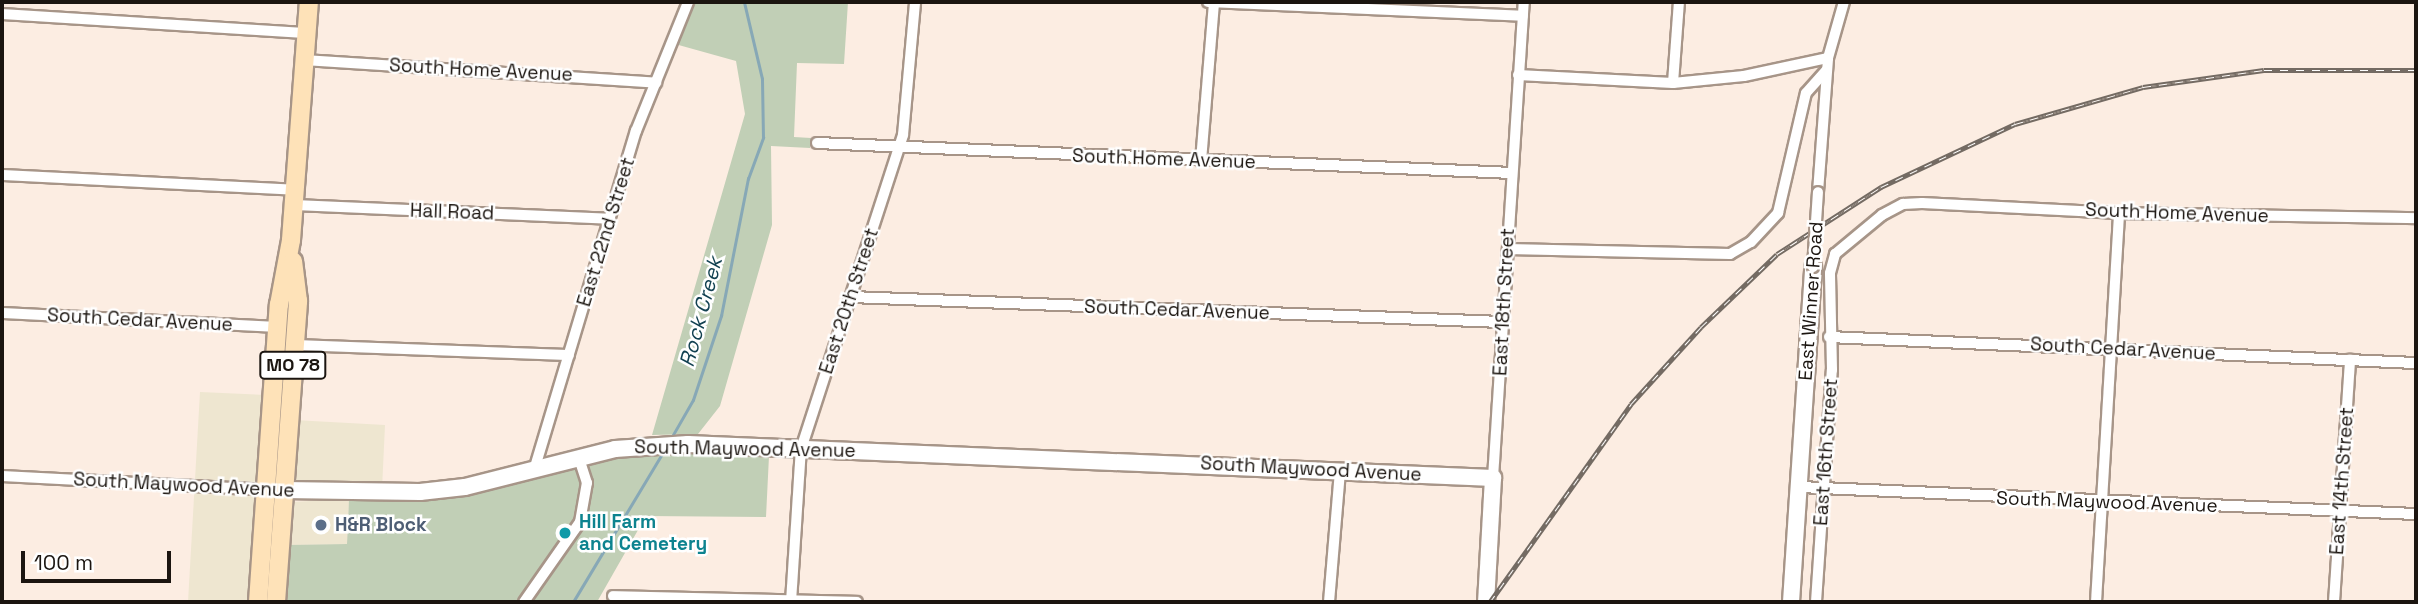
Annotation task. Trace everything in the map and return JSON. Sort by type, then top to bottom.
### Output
[{"type":"main road","name":"MO 78","points":[[276,602],[278,327],[291,240],[309,2]]},
{"type":"main road","name":"MO 78","points":[[258,602],[294,345],[298,301],[291,240]]},
{"type":"street","name":"East 22nd Street","points":[[536,467],[610,219],[656,83],[688,2]]},
{"type":"street","name":"East 20th Street","points":[[791,600],[801,449],[899,147],[907,103],[915,2]]},
{"type":"street","points":[[1208,2],[1523,16]]},
{"type":"street","points":[[1201,161],[1214,2]]},
{"type":"street","name":"East 18th Street","points":[[1486,602],[1524,2]]},
{"type":"street","points":[[1672,83],[1679,2]]},
{"type":"street","name":"East Winner Road","points":[[1791,602],[1828,64],[1844,2]]},
{"type":"street","points":[[2,14],[307,33]]},
{"type":"street","name":"South Home Avenue","points":[[305,60],[656,83]]},
{"type":"street","points":[[1518,75],[1672,83],[1828,64]]},
{"type":"street","points":[[1508,249],[1730,254],[1778,213],[1806,93],[1828,64]]},
{"type":"street","name":"South Home Avenue","points":[[817,143],[1512,173]]},
{"type":"street","name":"Hall Road","points":[[2,175],[610,219]]},
{"type":"street","name":"East 16th Street","points":[[1816,602],[1832,370],[1828,293],[1835,254],[1882,215],[1903,204],[1938,204]]},
{"type":"street","name":"South Home Avenue","points":[[1938,204],[2119,213],[2416,218]]},
{"type":"street","points":[[2096,602],[2119,213]]},
{"type":"street","name":"South Cedar Avenue","points":[[851,297],[1503,322]]},
{"type":"street","name":"South Cedar Avenue","points":[[2,313],[278,327]]},
{"type":"street","name":"South Cedar Avenue","points":[[1829,337],[2416,363]]},
{"type":"street","points":[[294,345],[569,355]]},
{"type":"street","name":"East 14th Street","points":[[2334,602],[2350,360]]},
{"type":"street","name":"South Maywood Avenue","points":[[2,476],[275,490],[420,492],[465,487],[536,467],[641,445],[688,444],[1493,478]]},
{"type":"street","points":[[524,602],[580,522],[587,483],[579,458]]},
{"type":"street","points":[[1329,602],[1340,470]]},
{"type":"street","name":"South Maywood Avenue","points":[[1799,487],[2416,514]]},
{"type":"street","points":[[613,596],[857,602]]},
{"type":"shaded area","points":[[200,392],[266,395],[253,602],[188,602]]},
{"type":"shaded area","points":[[294,420],[385,425],[382,489],[293,485]]},
{"type":"shaded area","points":[[349,499],[347,544],[285,545],[291,502]]},
{"type":"green space","points":[[696,2],[848,2],[844,64],[797,63],[794,137],[811,138],[810,148],[771,146],[772,225],[720,406],[698,434],[652,435],[745,114],[736,61],[675,44]]},
{"type":"green space","points":[[684,452],[769,456],[766,517],[646,516],[597,602],[281,602],[285,545],[347,544],[349,499],[604,457]]},
{"type":"waterway","name":"Rock Creek","points":[[670,440],[693,400],[721,316],[748,179],[763,138],[762,79],[744,2]]},
{"type":"waterway","name":"Rock Creek","points":[[573,602],[663,452]]},
{"type":"railway","points":[[1490,602],[1631,404],[1701,327],[1777,254],[1881,187],[2015,124],[2143,87],[2264,70],[2416,70]]},
{"type":"place","name":"H&R Block","points":[[321,525]]},
{"type":"place","name":"Hill Farm and Cemetery","points":[[565,533]]}]
